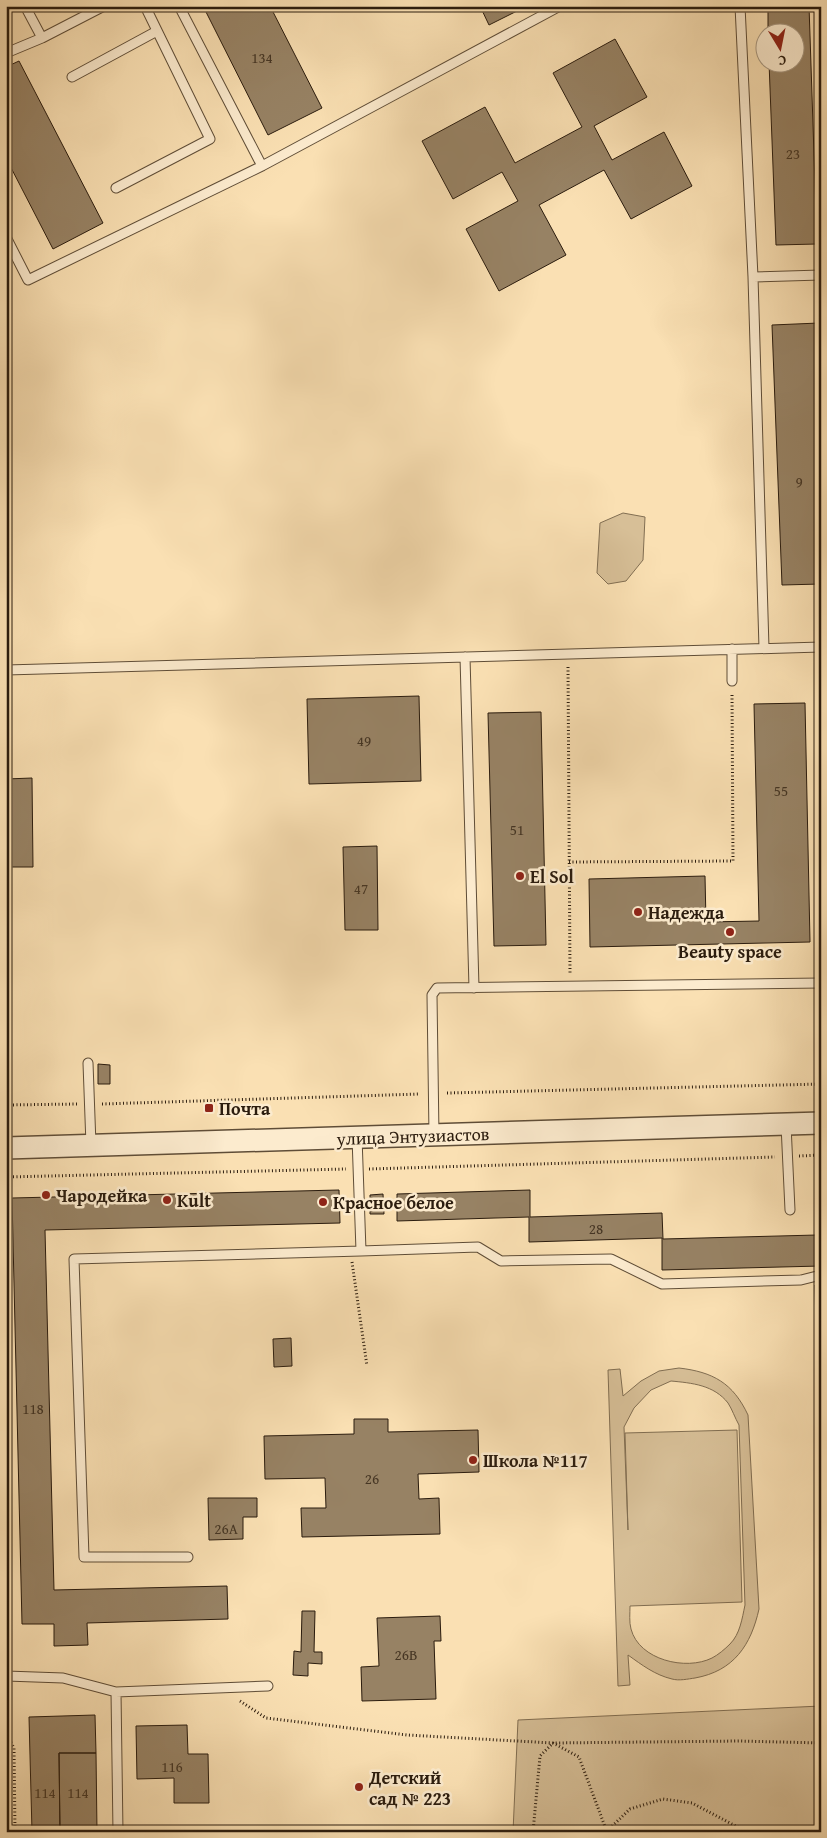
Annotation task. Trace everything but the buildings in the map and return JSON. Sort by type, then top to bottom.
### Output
[{"type":"street","name":"улица Энтузиастов","points":[[6,1148],[821,1124]]},
{"type":"lane","points":[[25,6],[42,38]]},
{"type":"lane","points":[[6,53],[42,38],[104,6]]},
{"type":"lane","points":[[116,188],[210,139],[145,6]]},
{"type":"lane","points":[[179,6],[262,166]]},
{"type":"lane","points":[[6,237],[28,280],[262,166],[560,6]]},
{"type":"lane","points":[[740,6],[753,277],[764,648]]},
{"type":"lane","points":[[72,77],[157,31]]},
{"type":"lane","points":[[753,277],[821,275]]},
{"type":"lane","points":[[6,670],[821,647]]},
{"type":"lane","points":[[732,650],[732,681]]},
{"type":"lane","points":[[465,657],[474,988]]},
{"type":"lane","points":[[434,1135],[432,995],[437,988],[821,983]]},
{"type":"lane","points":[[88,1063],[91,1145]]},
{"type":"lane","points":[[786,1125],[790,1210]]},
{"type":"lane","points":[[357,1137],[361,1251]]},
{"type":"lane","points":[[188,1557],[84,1557],[74,1259],[478,1246],[501,1261],[611,1260],[662,1284],[800,1280],[821,1275]]},
{"type":"lane","points":[[6,1676],[63,1678],[116,1692],[268,1686]]},
{"type":"lane","points":[[116,1692],[118,1832]]},
{"type":"path","points":[[568,654],[570,986]]},
{"type":"path","points":[[569,862],[733,861],[732,681]]},
{"type":"path","points":[[6,1105],[821,1084]]},
{"type":"path","points":[[6,1177],[358,1169],[821,1155]]},
{"type":"path","points":[[351,1251],[367,1366]]},
{"type":"path","points":[[224,1689],[266,1718],[406,1735],[553,1742],[739,1741],[821,1743]]},
{"type":"path","points":[[6,1733],[14,1748],[15,1832]]},
{"type":"path","points":[[553,1742],[579,1757],[606,1832],[630,1809],[663,1799],[692,1803],[747,1832]]},
{"type":"path","points":[[533,1832],[540,1756],[553,1742]]},
{"type":"shaded area","points":[[623,513],[645,517],[643,560],[626,581],[608,584],[597,573],[600,523]]},
{"type":"shaded area","points":[[679,1368],[712,1376],[729,1387],[748,1415],[759,1609],[756,1622],[746,1645],[730,1663],[720,1669],[709,1675],[675,1680],[654,1672],[628,1655],[630,1685],[618,1686],[608,1370],[620,1369],[623,1396],[641,1381],[659,1371]],"holes":[[[671,1381],[695,1384],[716,1392],[728,1403],[739,1425],[745,1605],[742,1621],[733,1640],[719,1654],[701,1662],[690,1663],[677,1663],[665,1660],[643,1648],[636,1640],[631,1629],[630,1606],[742,1602],[737,1430],[625,1433],[628,1530],[624,1427],[634,1408],[651,1390]]]},
{"type":"shaded area","points":[[821,1706],[821,1832],[513,1832],[518,1720]]},
{"type":"place","name":"El Sol","points":[[520,876]]},
{"type":"place","name":"Надежда","points":[[638,912]]},
{"type":"place","name":"Beauty space","points":[[730,932]]},
{"type":"place","name":"Почта","points":[[209,1108]]},
{"type":"place","name":"Чародейка","points":[[46,1195]]},
{"type":"place","name":"Kult","points":[[167,1200]]},
{"type":"place","name":"Красное белое","points":[[323,1202]]},
{"type":"place","name":"Школа №117","points":[[473,1460]]},
{"type":"place","name":"Детский сад № 223","points":[[359,1787]]}]
